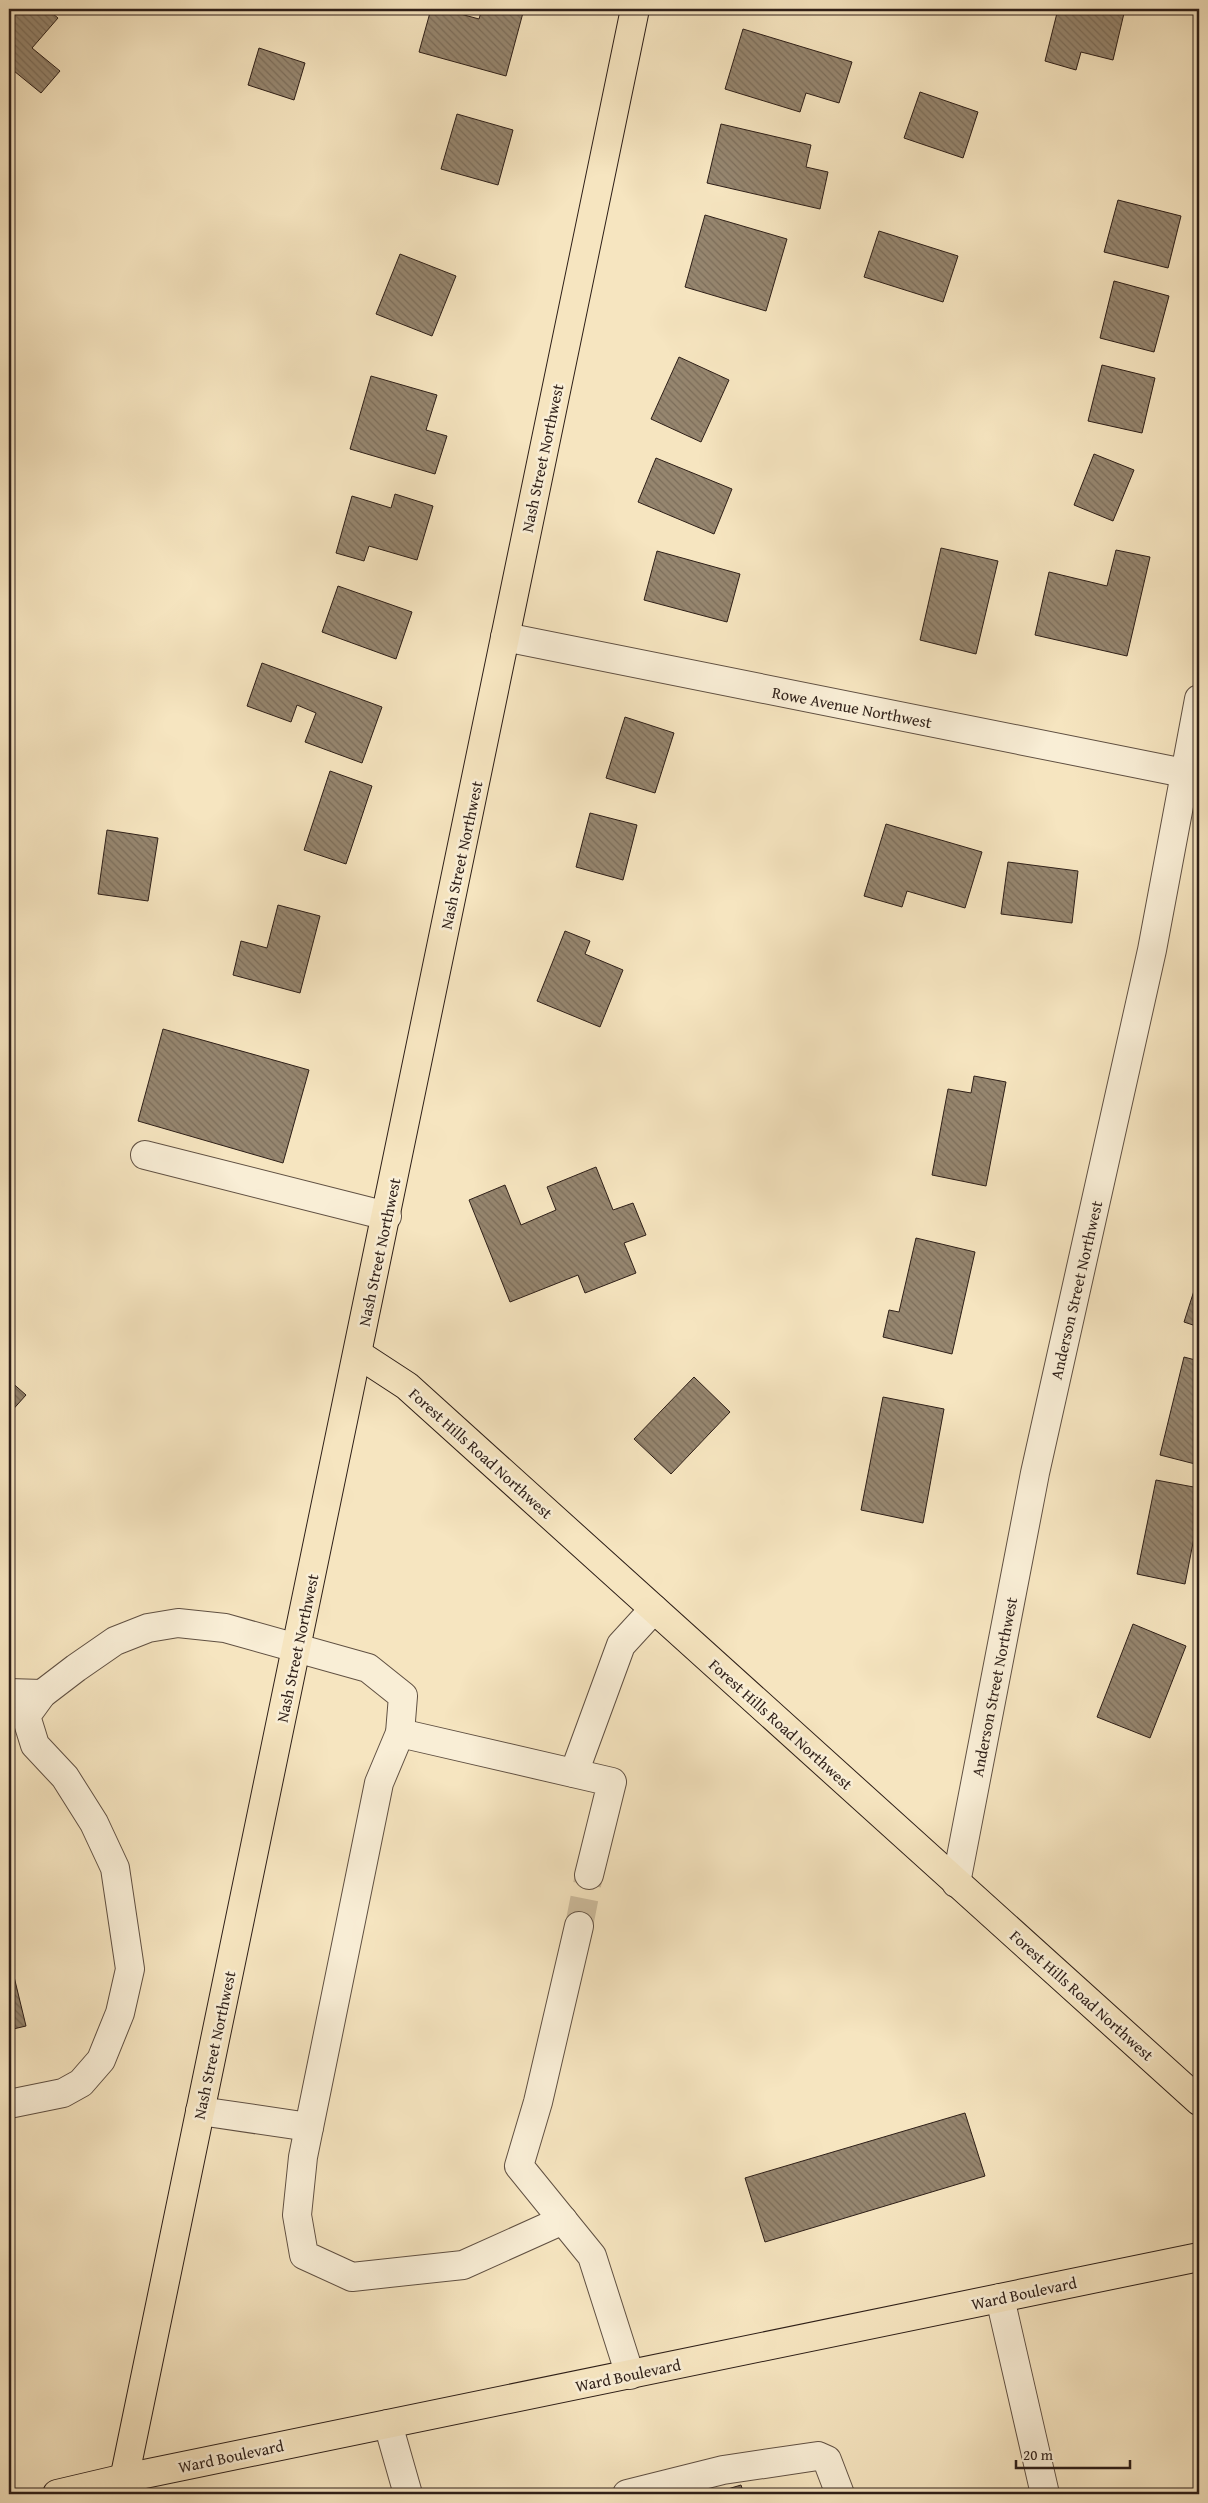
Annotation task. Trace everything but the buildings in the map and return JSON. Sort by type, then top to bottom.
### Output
[{"type":"main road","name":"Nash Street Northwest","points":[[123,2486],[635,9]]},
{"type":"main road","name":"Forest Hills Road Northwest","points":[[358,1354],[407,1386],[1199,2101]]},
{"type":"main road","name":"Ward Boulevard","points":[[57,2494],[123,2486],[388,2424],[1199,2257]]},
{"type":"street","name":"Rowe Avenue Northwest","points":[[505,637],[1192,775]]},
{"type":"street","name":"Anderson Street Northwest","points":[[956,1883],[1035,1473],[1192,775],[1199,699]]},
{"type":"street","points":[[145,1155],[387,1216]]},
{"type":"street","points":[[574,1773],[621,1646],[654,1609]]},
{"type":"street","points":[[9,2104],[63,2093],[81,2083],[101,2060],[120,2013],[130,1970],[115,1868],[94,1823],[65,1777],[35,1745],[26,1716],[42,1694],[115,1641],[148,1628],[178,1623],[226,1628],[368,1668],[403,1696],[400,1733],[379,1783],[302,2157],[297,2215],[304,2255],[352,2277],[463,2266],[563,2220]]},
{"type":"street","points":[[9,1693],[42,1694]]},
{"type":"street","points":[[400,1733],[612,1782],[589,1875]]},
{"type":"street","points":[[579,1926],[538,2102],[519,2166],[592,2256],[630,2375]]},
{"type":"street","points":[[200,2111],[309,2127]]},
{"type":"street","points":[[1000,2298],[1045,2494]]},
{"type":"street","points":[[388,2424],[408,2494]]},
{"type":"street","points":[[627,2494],[723,2470],[818,2456],[827,2460],[840,2494]]},
{"type":"tunnel","points":[[579,1926],[589,1875]]}]
